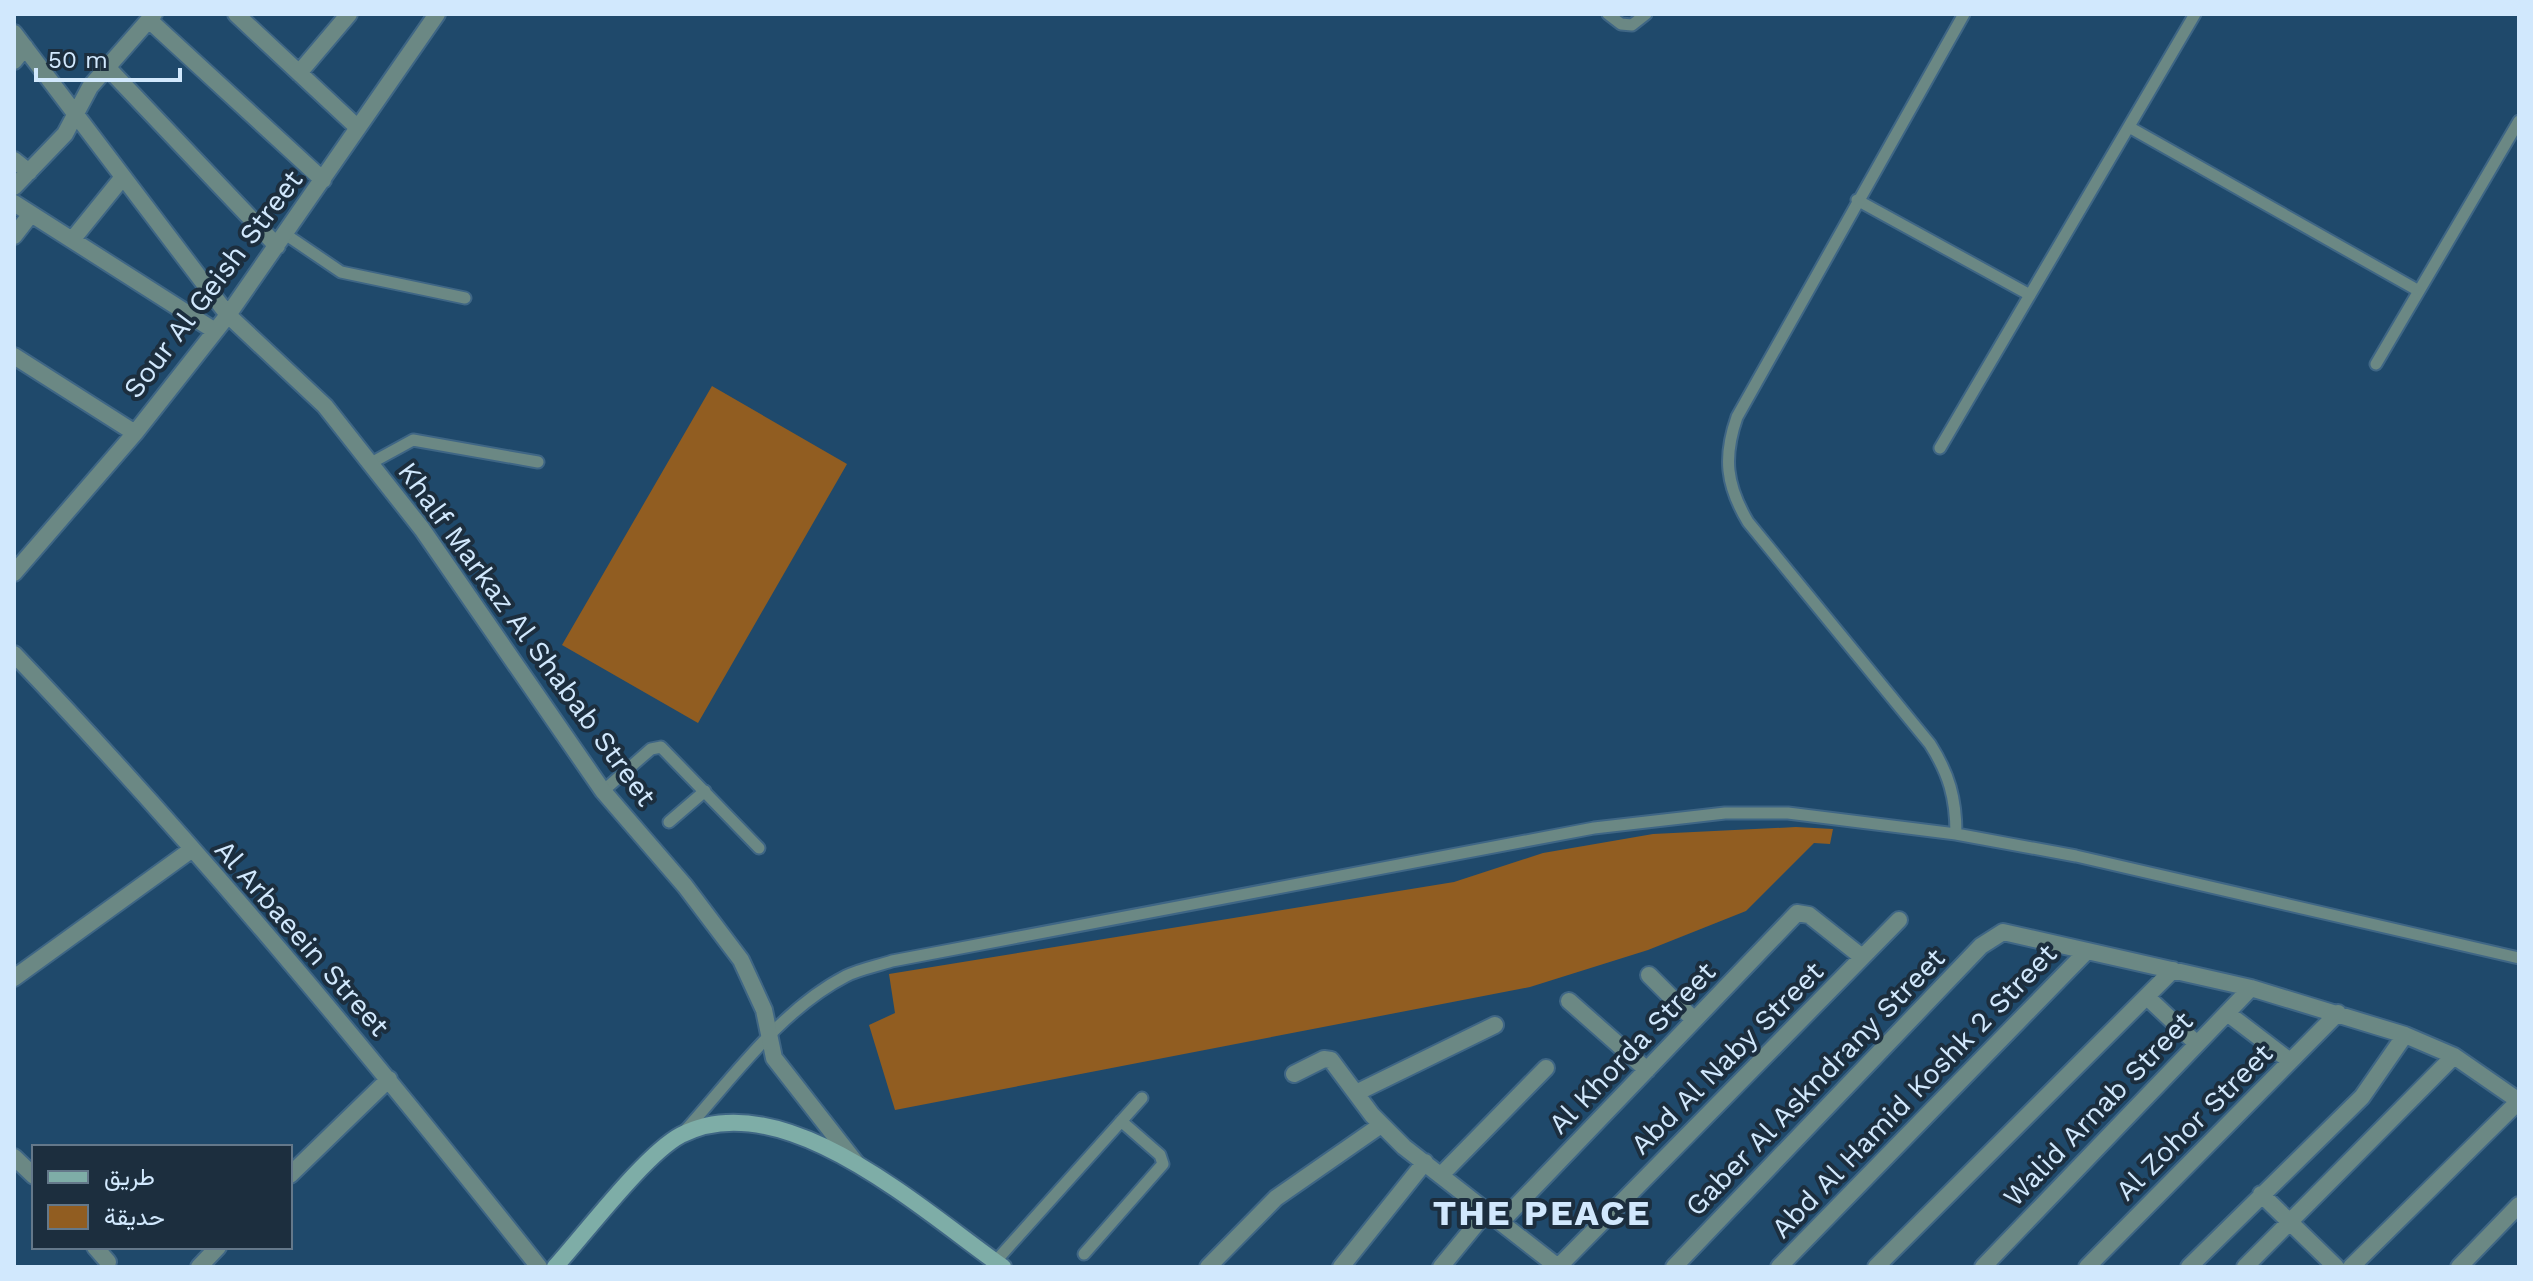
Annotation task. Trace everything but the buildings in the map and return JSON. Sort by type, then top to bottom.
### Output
[{"type":"street","points":[[236,14],[358,128]]},
{"type":"street","points":[[299,73],[349,14]]},
{"type":"street","name":"Sour Al Geish Street","points":[[14,573],[135,433],[228,315],[437,14]]},
{"type":"street","points":[[14,187],[65,134],[82,99],[152,17],[323,180]]},
{"type":"street","name":"Khalf Markaz Al Shabab Street","points":[[14,33],[19,54],[76,116],[228,315],[299,380],[371,463],[422,529],[603,791],[685,886],[741,960],[754,984],[774,1058],[856,1163]]},
{"type":"street","points":[[107,67],[281,240]]},
{"type":"street","points":[[14,160],[29,172]]},
{"type":"street","points":[[72,240],[123,177]]},
{"type":"street","points":[[14,203],[215,331]]},
{"type":"street","points":[[14,236],[31,214]]},
{"type":"street","points":[[14,356],[135,433]]},
{"type":"street","name":"Al Arbaeein Street","points":[[14,654],[115,759],[389,1079],[539,1267]]},
{"type":"street","points":[[14,978],[191,850]]},
{"type":"street","name":"Al Khorda Street","points":[[1501,1222],[1801,912],[1862,957]]},
{"type":"street","name":"Abd Al Naby Street","points":[[1558,1267],[1899,920]]},
{"type":"street","name":"Gaber Al Askndrany Street","points":[[1674,1267],[1995,935],[2010,933],[2087,951]]},
{"type":"street","points":[[2087,951],[2251,988],[2405,1035],[2454,1056],[2519,1101],[2351,1267]]},
{"type":"street","name":"Abd Al Hamid Koshk 2 Street","points":[[1779,1267],[2087,951]]},
{"type":"street","points":[[1876,1267],[2173,970]]},
{"type":"street","points":[[1649,975],[1694,1020]]},
{"type":"street","name":"Walid Arnab Street","points":[[1983,1267],[2251,988]]},
{"type":"street","points":[[2147,997],[2197,1044]]},
{"type":"street","points":[[1569,1001],[1647,1070]]},
{"type":"street","points":[[2227,1013],[2290,1061]]},
{"type":"street","name":"Al Zohor Street","points":[[2087,1267],[2338,1013]]},
{"type":"street","points":[[1356,1093],[1495,1025]]},
{"type":"street","points":[[2189,1267],[2362,1097],[2405,1035]]},
{"type":"street","points":[[2245,1267],[2454,1056]]},
{"type":"street","points":[[1294,1074],[1324,1059],[1331,1060],[1381,1125],[1558,1267]]},
{"type":"street","points":[[1441,1175],[1546,1068]]},
{"type":"street","points":[[292,1173],[389,1079]]},
{"type":"street","points":[[555,1267],[647,1164],[680,1136],[704,1128],[754,1123],[803,1134],[856,1163],[999,1264]]},
{"type":"street","points":[[1208,1267],[1276,1198],[1381,1125]]},
{"type":"street","points":[[14,1157],[32,1174]]},
{"type":"street","points":[[1341,1267],[1425,1162]]},
{"type":"street","points":[[2261,1194],[2336,1267]]},
{"type":"street","points":[[2459,1267],[2519,1205]]},
{"type":"street","points":[[1441,1267],[1487,1211]]},
{"type":"street","points":[[97,1249],[108,1262]]},
{"type":"street","points":[[199,1267],[216,1249]]},
{"type":"lane","points":[[1608,14],[1621,24],[1632,25],[1646,14]]},
{"type":"lane","points":[[1956,834],[1956,802],[1947,771],[1930,744],[1748,522],[1734,498],[1727,471],[1728,443],[1737,417],[1964,14]]},
{"type":"lane","points":[[1940,448],[2195,14]]},
{"type":"lane","points":[[2376,364],[2519,121]]},
{"type":"lane","points":[[2129,127],[2419,291]]},
{"type":"lane","points":[[1857,200],[2030,295]]},
{"type":"lane","points":[[281,240],[341,272],[465,298]]},
{"type":"lane","points":[[371,463],[413,440],[538,462]]},
{"type":"lane","points":[[603,791],[655,747],[665,749],[759,848]]},
{"type":"lane","points":[[669,822],[705,791]]},
{"type":"lane","points":[[680,1136],[770,1036],[816,994],[849,975],[892,961],[1594,828],[1725,813],[1788,813],[1956,834],[2076,856],[2519,958]]},
{"type":"lane","points":[[999,1264],[1142,1098]]},
{"type":"lane","points":[[1084,1254],[1163,1164],[1160,1155],[1121,1121]]},
{"type":"green space","points":[[712,386],[847,464],[698,723],[562,645]]},
{"type":"green space","points":[[1796,827],[1833,829],[1830,844],[1814,843],[1746,911],[1648,950],[1530,987],[895,1110],[869,1025],[895,1013],[889,974],[1454,882],[1543,853],[1653,834]]},
{"type":"district","name":"THE PEACE","points":[[1542,1213]]}]
